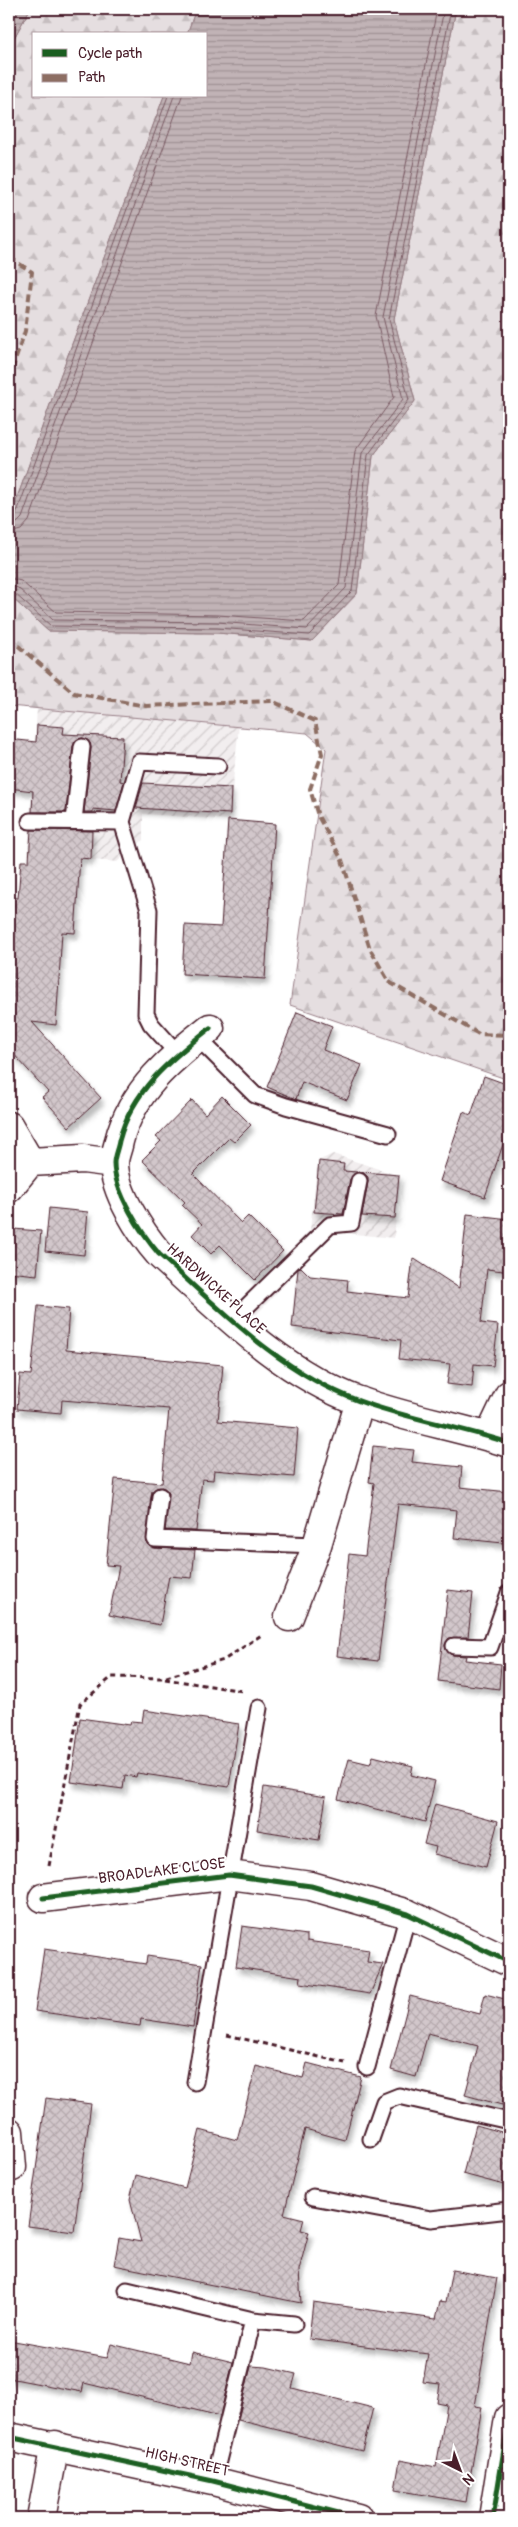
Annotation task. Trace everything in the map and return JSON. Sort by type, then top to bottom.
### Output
[{"type":"street","name":"HARDWICKE PLACE","points":[[195,1040],[148,1083],[135,1101],[123,1124],[114,1163],[119,1188],[147,1240],[159,1254],[260,1346],[305,1375],[360,1401],[499,1440]]},
{"type":"street","points":[[9,1126],[30,1162]]},
{"type":"street","points":[[9,1188],[30,1162],[83,1159],[114,1163]]},
{"type":"street","points":[[499,1440],[509,1395]]},
{"type":"street","points":[[289,1617],[317,1545],[360,1401]]},
{"type":"street","name":"BROADLAKE CLOSE","points":[[43,1898],[229,1875],[311,1886],[408,1914],[509,1962]]},
{"type":"street","points":[[9,2132],[12,2167]]},
{"type":"street","points":[[493,2518],[509,2418]]},
{"type":"street","name":"HIGH STREET","points":[[9,2437],[55,2445],[213,2481],[358,2518]]},
{"type":"street","points":[[41,2518],[55,2445]]},
{"type":"lane","points":[[74,821],[82,747]]},
{"type":"lane","points":[[218,766],[139,762],[122,822],[149,910],[146,1014],[151,1024],[195,1040],[255,1095],[286,1106],[388,1134]]},
{"type":"lane","points":[[30,821],[122,822]]},
{"type":"lane","points":[[233,1320],[330,1225],[352,1223],[359,1181]]},
{"type":"lane","points":[[160,1496],[155,1539],[317,1545]]},
{"type":"lane","points":[[454,1646],[490,1648],[509,1594]]},
{"type":"lane","points":[[195,2082],[259,1708]]},
{"type":"lane","points":[[367,2067],[408,1914]]},
{"type":"lane","points":[[371,2140],[384,2102],[399,2096],[509,2121]]},
{"type":"lane","points":[[313,2197],[431,2219],[509,2210]]},
{"type":"lane","points":[[127,2290],[253,2320],[294,2324]]},
{"type":"lane","points":[[213,2481],[253,2320]]},
{"type":"path","points":[[163,1678],[224,1660],[289,1617]]},
{"type":"path","points":[[43,1898],[80,1704],[112,1677],[163,1678],[251,1693],[259,1708]]},
{"type":"path","points":[[204,2029],[367,2067]]},
{"type":"shaded area","points":[[37,708],[239,725],[229,820],[143,814],[143,840],[117,862],[28,855]]},
{"type":"shaded area","points":[[333,1154],[400,1176],[394,1238],[334,1232],[256,1315],[241,1301],[310,1230],[318,1161]]},
{"type":"green space","points":[[30,9],[196,9],[188,32],[32,32],[32,98],[163,98],[58,382],[9,521],[9,47]]},
{"type":"green space","points":[[456,9],[509,9],[509,1080],[290,1005],[326,749],[307,733],[9,706],[9,595],[48,631],[217,633],[312,641],[357,594],[373,456],[415,401],[394,319]]},
{"type":"water","points":[[9,9],[30,9],[9,47]]},
{"type":"water","points":[[196,9],[456,9],[394,319],[415,401],[373,456],[357,593],[312,641],[217,633],[48,631],[9,595],[9,521],[58,382],[163,98],[208,98],[208,32],[188,32]]},
{"type":"building","points":[[37,725],[64,727],[63,734],[123,737],[120,781],[124,782],[116,811],[93,809],[93,812],[84,812],[91,748],[90,743],[83,738],[78,739],[73,746],[66,812],[32,812],[33,791],[9,788],[9,739],[36,742]]},
{"type":"building","points":[[143,783],[231,788],[230,814],[136,808]]},
{"type":"building","points":[[228,820],[275,824],[265,979],[182,974],[185,925],[221,927]]},
{"type":"building","points":[[31,830],[92,831],[91,859],[80,858],[75,933],[62,932],[56,1025],[32,1022],[101,1098],[69,1127],[42,1097],[48,1092],[9,1049],[9,897],[18,898],[21,861],[29,861]]},
{"type":"building","points":[[297,1012],[332,1026],[323,1050],[362,1065],[347,1100],[302,1082],[296,1099],[267,1087]]},
{"type":"building","points":[[484,1076],[509,1085],[509,1127],[485,1197],[440,1181],[463,1112],[471,1115]]},
{"type":"building","points":[[222,1096],[251,1125],[234,1142],[229,1138],[193,1174],[241,1223],[248,1216],[283,1251],[255,1280],[220,1245],[211,1254],[192,1235],[202,1224],[182,1205],[185,1202],[142,1160],[161,1141],[156,1137],[192,1100],[205,1114]]},
{"type":"building","points":[[319,1161],[344,1164],[343,1171],[358,1172],[350,1179],[343,1214],[314,1212]]},
{"type":"building","points":[[362,1172],[399,1175],[395,1218],[362,1216],[368,1177]]},
{"type":"building","points":[[49,1208],[88,1212],[84,1255],[45,1251]]},
{"type":"building","points":[[467,1214],[509,1219],[503,1271],[487,1269],[481,1323],[498,1325],[493,1366],[474,1364],[472,1387],[447,1384],[450,1364],[399,1359],[401,1340],[292,1327],[298,1269],[301,1267],[310,1276],[348,1280],[347,1291],[408,1298],[413,1258],[459,1288]]},
{"type":"building","points":[[13,1229],[41,1231],[37,1275],[9,1272]]},
{"type":"building","points":[[38,1306],[69,1309],[66,1350],[223,1365],[218,1421],[298,1428],[294,1477],[214,1470],[213,1480],[202,1479],[196,1531],[165,1530],[169,1493],[162,1487],[152,1491],[147,1543],[155,1548],[195,1550],[192,1578],[169,1576],[160,1625],[109,1615],[119,1566],[106,1565],[115,1479],[162,1483],[169,1409],[62,1400],[61,1413],[17,1409],[20,1374],[31,1375]]},
{"type":"building","points":[[373,1446],[414,1450],[412,1462],[462,1467],[460,1487],[509,1492],[503,1543],[454,1538],[457,1510],[398,1504],[378,1661],[337,1656],[349,1554],[365,1556],[374,1483],[369,1482]]},
{"type":"building","points":[[448,1590],[473,1593],[468,1637],[449,1638],[445,1645],[446,1650],[453,1655],[466,1656],[465,1660],[501,1664],[499,1689],[438,1681]]},
{"type":"building","points":[[144,1710],[239,1724],[229,1787],[137,1773],[136,1777],[125,1775],[123,1789],[71,1782],[80,1718],[130,1725],[131,1721],[142,1722]]},
{"type":"building","points":[[373,1756],[413,1766],[411,1775],[435,1781],[425,1822],[338,1799],[349,1759],[370,1764]]},
{"type":"building","points":[[264,1787],[326,1797],[319,1840],[257,1830]]},
{"type":"building","points":[[435,1804],[498,1821],[486,1867],[434,1854],[436,1847],[424,1844]]},
{"type":"building","points":[[242,1926],[307,1935],[307,1941],[369,1950],[367,1962],[383,1964],[370,1994],[300,1983],[301,1977],[236,1967]]},
{"type":"building","points":[[44,1949],[146,1964],[147,1956],[202,1964],[193,2027],[141,2019],[140,2026],[35,2011]]},
{"type":"building","points":[[485,1994],[509,2000],[509,2079],[502,2105],[465,2095],[478,2046],[428,2033],[416,2077],[391,2070],[410,1996],[480,2014]]},
{"type":"building","points":[[307,2063],[361,2077],[345,2140],[305,2129],[284,2214],[304,2219],[301,2230],[309,2232],[299,2270],[301,2303],[114,2265],[119,2238],[141,2242],[130,2199],[136,2175],[185,2188],[200,2130],[237,2140],[256,2066],[303,2078]]},
{"type":"building","points":[[46,2098],[91,2104],[74,2232],[28,2226]]},
{"type":"building","points":[[476,2125],[509,2134],[509,2167],[504,2185],[463,2174]]},
{"type":"building","points":[[452,2270],[497,2278],[475,2406],[482,2407],[466,2502],[395,2490],[400,2460],[436,2467],[447,2405],[437,2403],[440,2384],[423,2382],[428,2354],[309,2339],[313,2302],[436,2319],[440,2301],[446,2302]]},
{"type":"building","points":[[9,2340],[107,2358],[111,2344],[190,2363],[192,2352],[233,2362],[220,2416],[84,2383],[82,2392],[9,2378]]},
{"type":"building","points":[[251,2366],[266,2367],[296,2374],[292,2388],[373,2408],[362,2451],[238,2420]]},
{"type":"marked path","points":[[9,257],[32,272],[25,331],[9,379]]},
{"type":"marked path","points":[[9,638],[74,693],[146,706],[272,701],[315,721],[322,754],[310,789],[318,816],[342,860],[370,949],[389,982],[479,1034],[509,1035]]},
{"type":"cycle path","points":[[210,1028],[167,1064],[143,1091],[133,1106],[119,1141],[114,1160],[118,1186],[123,1199],[144,1235],[159,1254],[253,1338],[303,1374],[330,1389],[359,1401],[509,1443]]},
{"type":"cycle path","points":[[43,1898],[229,1875],[311,1886],[408,1914],[509,1962]]},
{"type":"cycle path","points":[[493,2518],[509,2418]]},
{"type":"cycle path","points":[[9,2437],[213,2481],[358,2518]]}]
